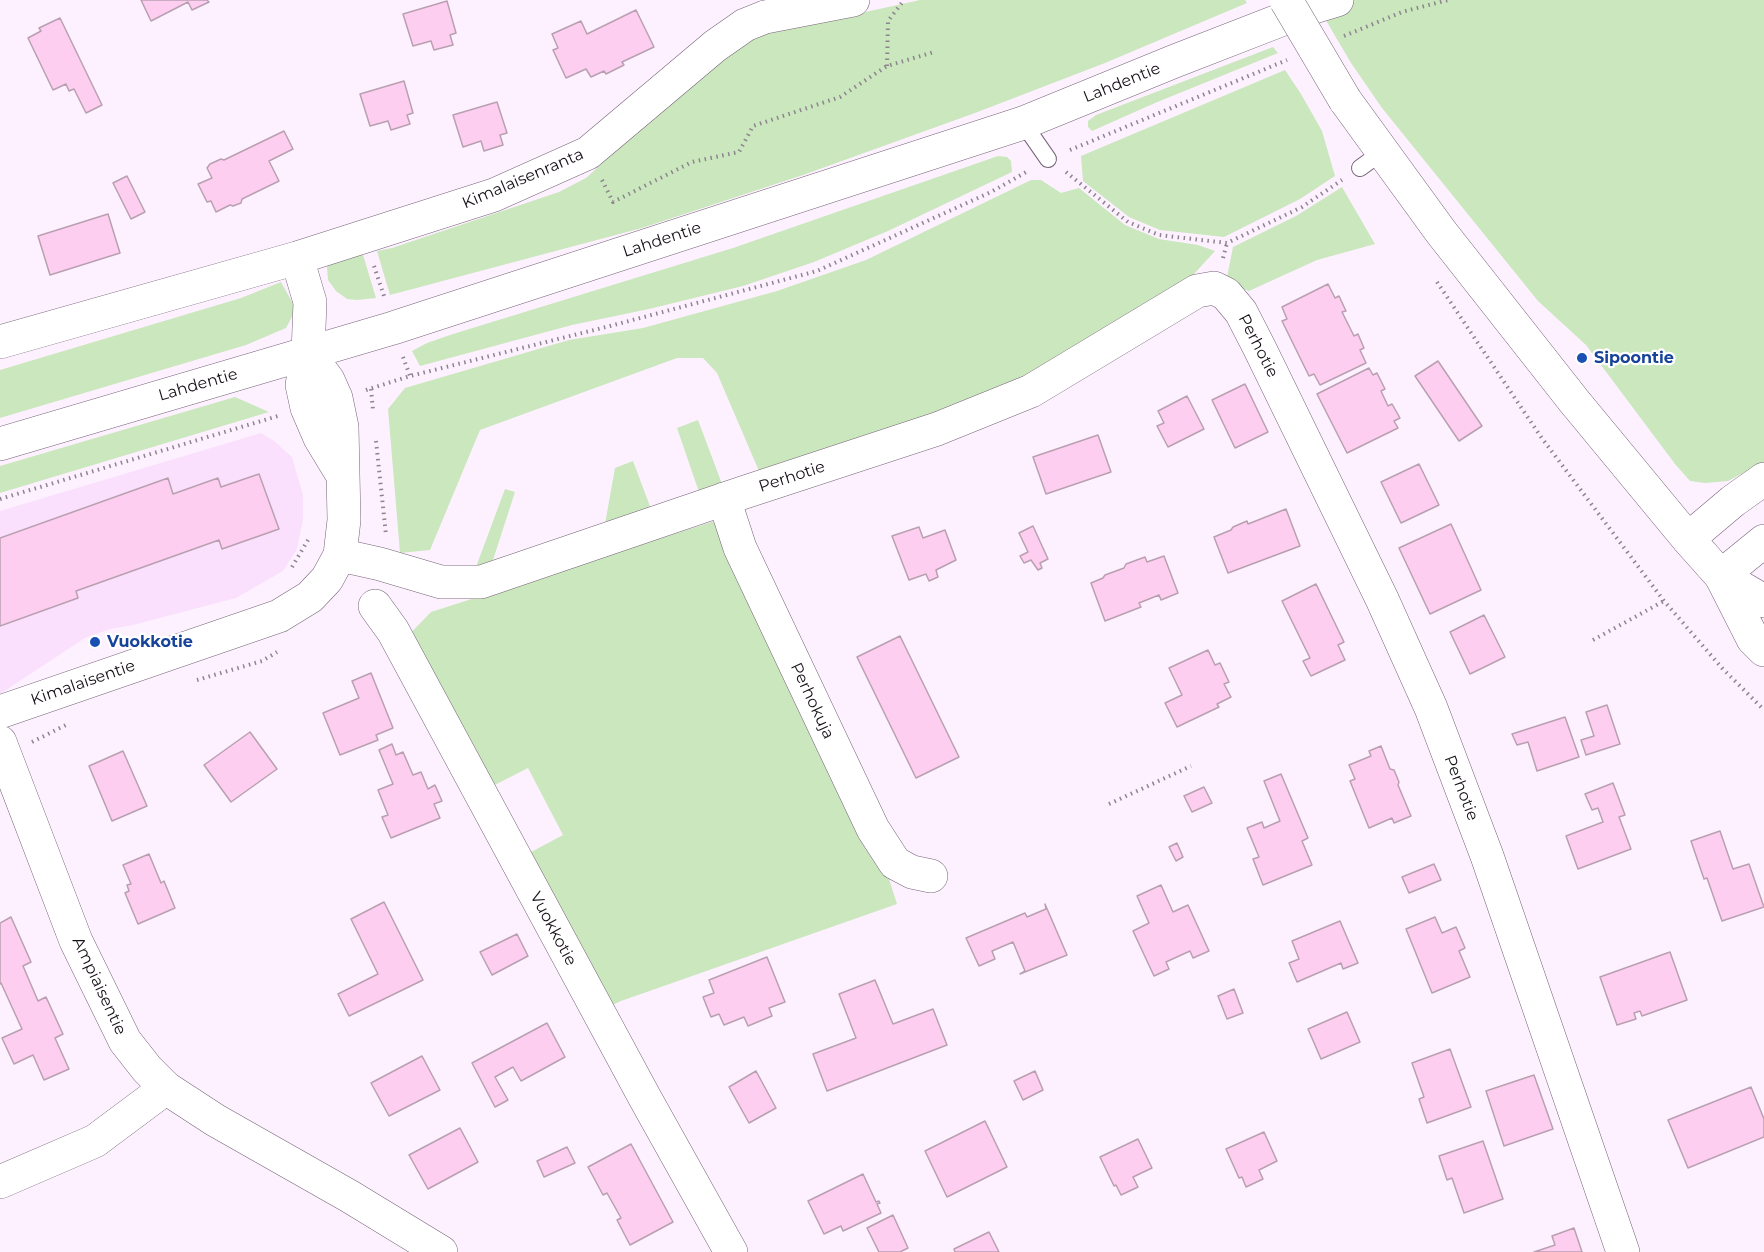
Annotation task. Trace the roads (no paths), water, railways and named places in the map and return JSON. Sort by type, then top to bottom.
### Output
[{"type":"street","name":"Kimalaisenranta","points":[[0,342],[297,258],[494,195],[588,153],[715,46],[745,25],[765,17],[853,0]]},
{"type":"street","points":[[1316,2],[1345,100],[1371,160],[1441,232],[1574,401],[1721,576],[1753,639],[1764,650]]},
{"type":"street","name":"Lahdentie","points":[[0,444],[405,324],[1023,123],[1316,2]]},
{"type":"street","points":[[297,258],[310,302],[308,353]]},
{"type":"street","name":"Perhotie","points":[[340,555],[441,582],[481,582],[937,429],[1031,391],[1197,291],[1214,288],[1226,294],[1241,312],[1260,350],[1382,599],[1431,708],[1487,856],[1623,1252]]},
{"type":"street","name":"Kimalaisentie","points":[[0,712],[279,616],[310,597],[327,579],[340,555],[344,520],[342,427],[336,398],[328,380],[308,353]]},
{"type":"street","points":[[1688,539],[1733,501],[1764,479]]},
{"type":"street","name":"Perhokuja","points":[[724,499],[740,548],[873,829],[895,863],[912,872],[931,876]]},
{"type":"street","points":[[1721,576],[1764,541]]},
{"type":"street","points":[[1721,576],[1764,601]]},
{"type":"street","name":"Vuokkotie","points":[[375,606],[393,631],[640,1089],[731,1252]]},
{"type":"street","name":"Ampiaisentie","points":[[0,742],[81,951],[125,1041],[147,1068],[166,1088],[215,1120],[349,1196],[441,1252]]},
{"type":"street","points":[[0,1182],[95,1140],[166,1088]]},
{"type":"lane","points":[[1023,123],[1048,159]]},
{"type":"place","name":"Sipoontie","points":[[1582,358]]},
{"type":"place","name":"Vuokkotie","points":[[95,642]]}]
